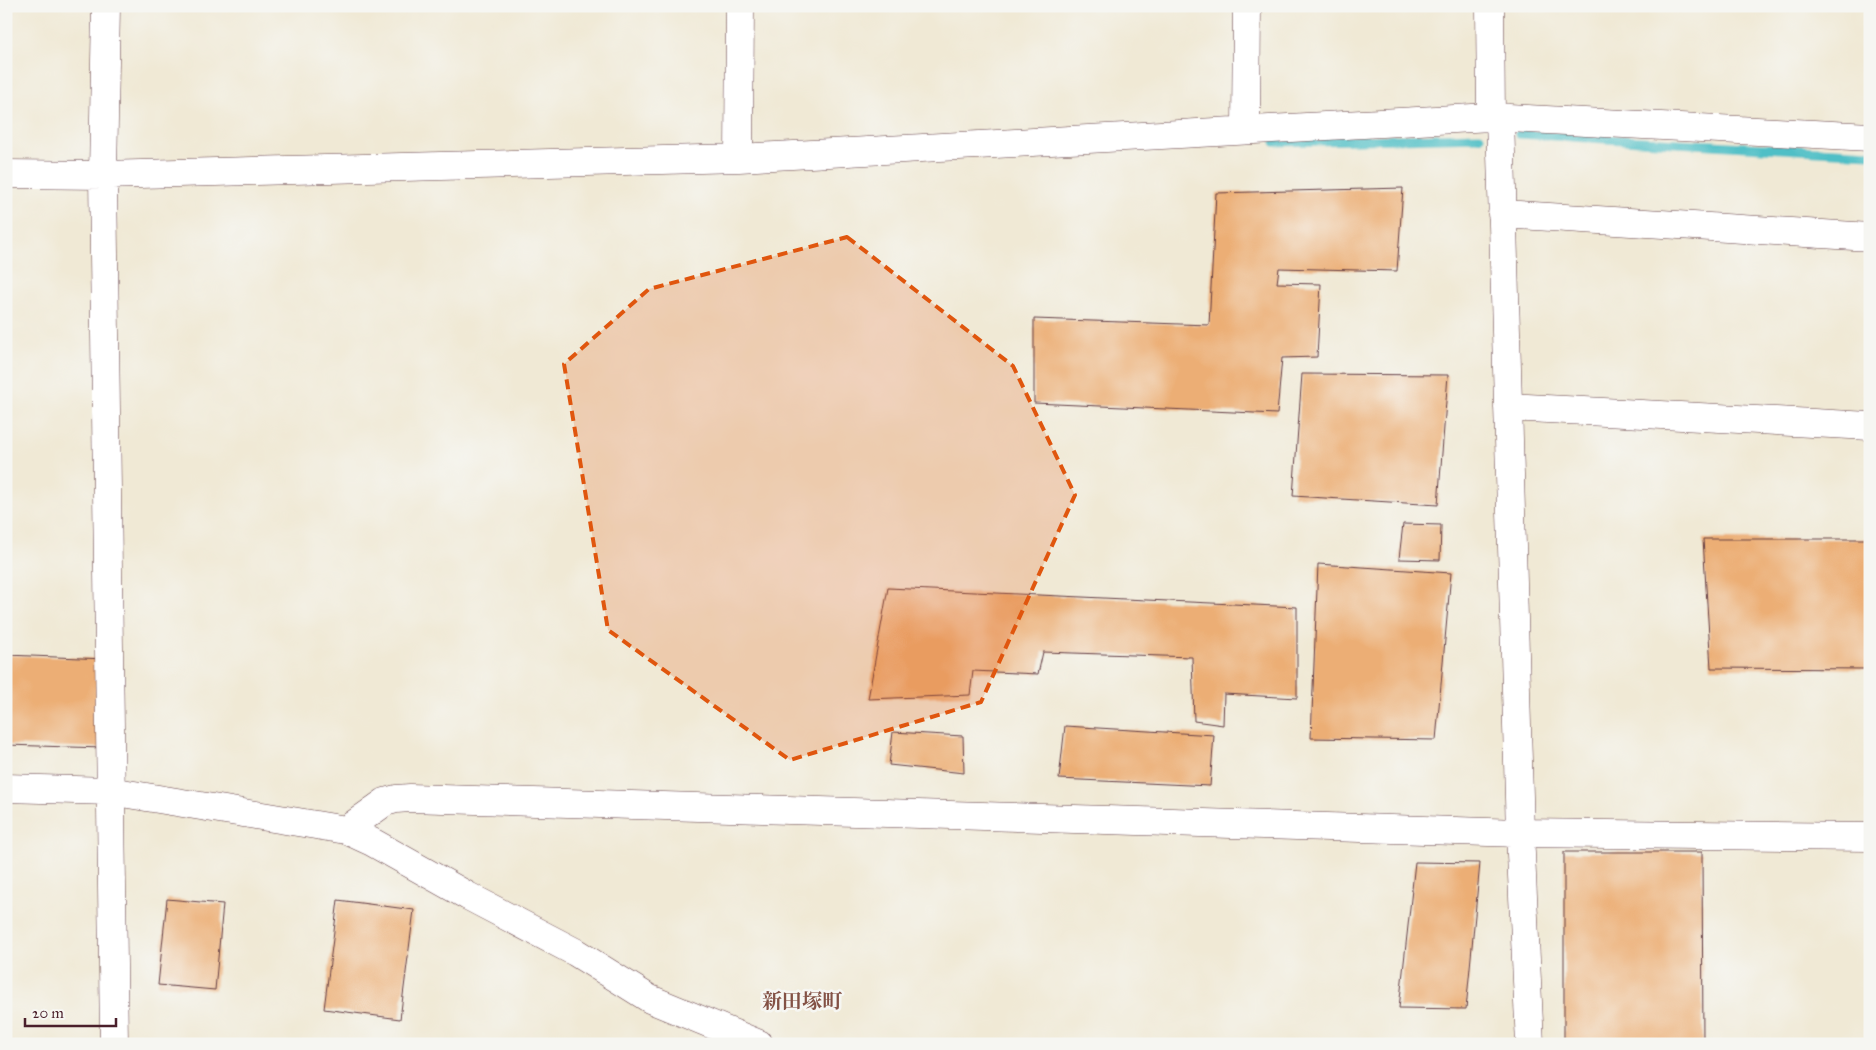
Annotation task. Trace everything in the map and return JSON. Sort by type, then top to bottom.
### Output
[{"type":"street","points":[[106,6],[102,174],[114,1044]]},
{"type":"street","points":[[738,158],[740,6]]},
{"type":"street","points":[[1246,130],[1247,6]]},
{"type":"street","points":[[1490,6],[1502,214],[1520,833],[1530,1044]]},
{"type":"street","points":[[6,174],[102,174],[738,158],[1496,117],[1870,137]]},
{"type":"street","points":[[1502,214],[1870,237]]},
{"type":"street","points":[[1508,407],[1870,426]]},
{"type":"street","points":[[6,788],[110,791],[346,830],[372,842],[468,896],[575,952],[650,1000],[759,1044]]},
{"type":"street","points":[[346,830],[384,802],[410,798],[1520,833],[1870,837]]},
{"type":"highlighted area","points":[[847,237],[1013,366],[1075,495],[981,702],[790,760],[608,630],[564,364],[649,289]]},
{"type":"building","points":[[1403,188],[1397,271],[1279,268],[1277,283],[1321,284],[1317,357],[1282,358],[1277,414],[1034,403],[1034,319],[1209,325],[1216,193]]},
{"type":"building","points":[[1302,374],[1448,375],[1438,505],[1293,496]]},
{"type":"building","points":[[1403,524],[1441,525],[1440,560],[1399,559]]},
{"type":"building","points":[[1703,539],[1870,539],[1870,669],[1711,668]]},
{"type":"building","points":[[1318,564],[1451,573],[1436,740],[1311,738]]},
{"type":"building","points":[[888,588],[1297,607],[1297,698],[1224,694],[1223,725],[1194,721],[1192,657],[1043,652],[1038,674],[973,671],[970,695],[868,699]]},
{"type":"building","points":[[6,655],[106,659],[103,748],[6,745]]},
{"type":"building","points":[[1065,726],[1214,735],[1210,786],[1059,779]]},
{"type":"building","points":[[893,732],[963,736],[964,773],[889,765]]},
{"type":"building","points":[[1564,852],[1702,852],[1703,1044],[1564,1044]]},
{"type":"building","points":[[1415,862],[1480,863],[1466,1009],[1399,1008]]},
{"type":"building","points":[[167,899],[223,904],[215,990],[158,985]]},
{"type":"building","points":[[338,900],[414,910],[400,1019],[324,1009]]},
{"type":"waterway","points":[[1519,134],[1870,154]]},
{"type":"waterway","points":[[1275,142],[1480,137]]},
{"type":"district","name":"新田塚町","points":[[802,1001]]}]
